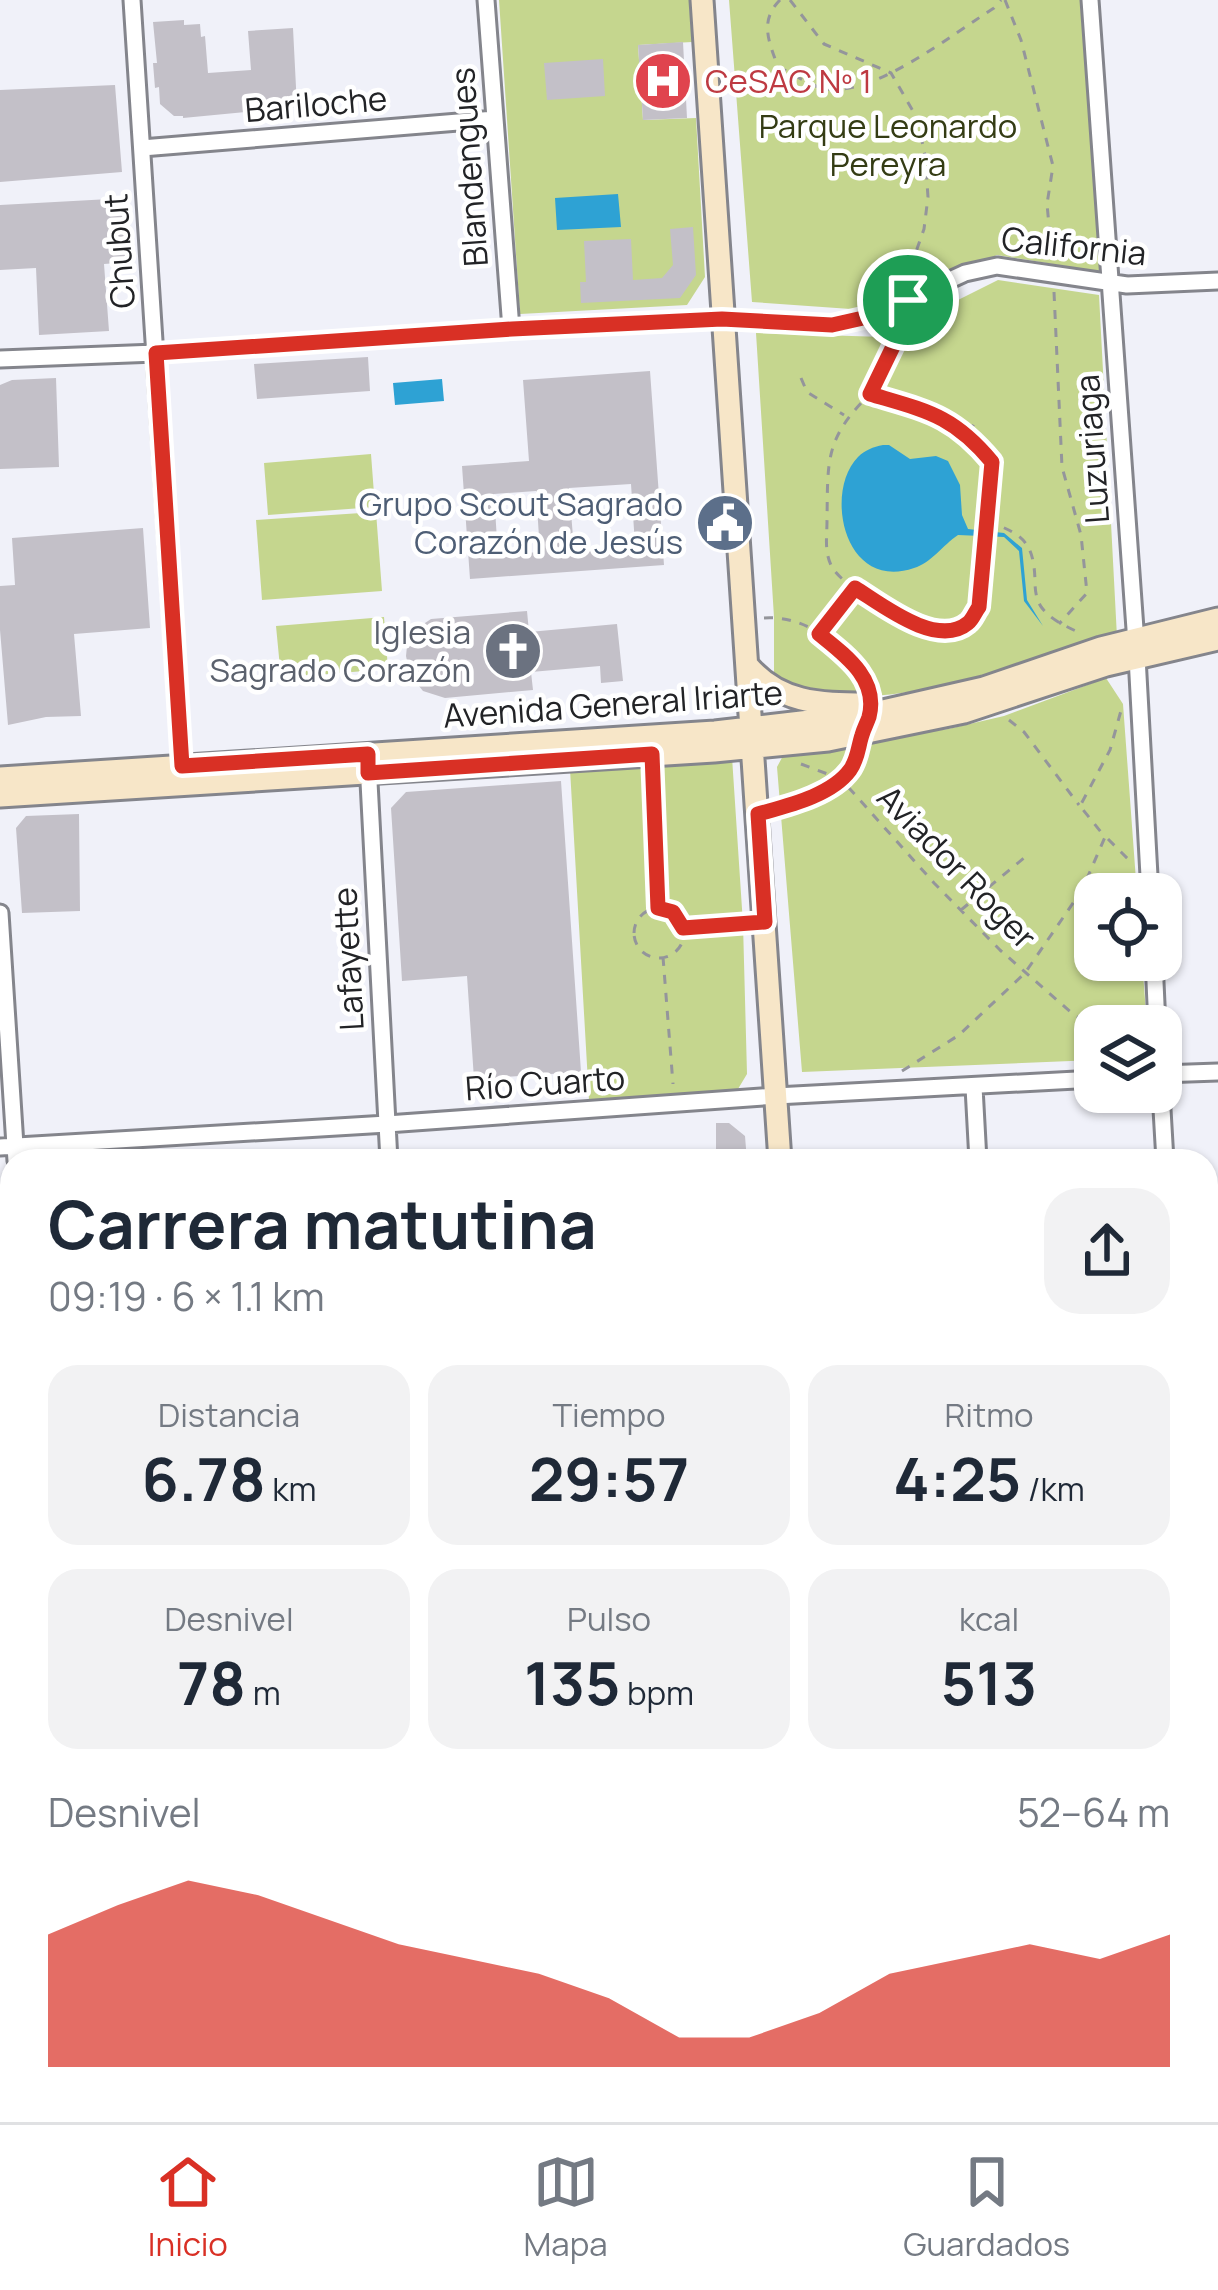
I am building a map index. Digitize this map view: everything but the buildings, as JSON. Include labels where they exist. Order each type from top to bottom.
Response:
[{"type":"main road","points":[[702,0],[779,1149]]},
{"type":"main road","name":"Avenida General Iriarte","points":[[368,764],[652,754],[752,738],[984,688],[1101,648],[1137,658],[1218,619]]},
{"type":"main road","name":"Avenida General Iriarte","points":[[0,796],[182,776],[752,738],[786,744],[828,740],[991,705],[1106,665],[1218,639]]},
{"type":"main road","points":[[747,665],[784,694],[817,701],[932,701]]},
{"type":"main road","name":"Avenida General Iriarte","points":[[0,778],[182,776]]},
{"type":"street","name":"Chubut","points":[[132,0],[182,776]]},
{"type":"street","name":"Blandengues","points":[[486,0],[512,329]]},
{"type":"street","name":"Luzuriaga","points":[[1090,0],[1149,873]]},
{"type":"street","name":"Bariloche","points":[[142,148],[495,119]]},
{"type":"street","name":"California","points":[[0,359],[722,319],[832,325],[872,316],[982,267],[1010,266],[1110,283],[1218,281]]},
{"type":"street","name":"Lafayette","points":[[368,764],[388,1149]]},
{"type":"street","points":[[0,914],[10,1149]]},
{"type":"street","points":[[1182,1074],[1218,1072]]},
{"type":"street","name":"Río Cuarto","points":[[38,1149],[776,1096],[1074,1080]]},
{"type":"street","points":[[974,1087],[977,1149]]},
{"type":"street","points":[[1163,1113],[1165,1149]]},
{"type":"path","points":[[780,0],[765,32],[778,67],[825,89],[868,85],[891,74],[1003,0],[1022,40],[1053,166],[1048,204],[1062,467],[1082,535],[1087,593],[1059,624]]},
{"type":"path","points":[[790,0],[824,44],[891,74],[917,118],[926,154],[928,196],[902,328],[870,394],[847,417],[827,458],[826,554],[835,573],[911,623],[946,632],[968,624],[979,607],[992,462],[969,435],[935,413],[870,394]]},
{"type":"path","points":[[801,378],[807,392],[847,417]]},
{"type":"path","points":[[969,435],[976,418]]},
{"type":"path","points":[[985,522],[1018,532],[1035,555],[1035,593],[1041,607],[1059,624],[1100,642],[1101,648]]},
{"type":"path","points":[[819,634],[855,588]]},
{"type":"path","points":[[745,620],[774,617],[804,622],[851,659],[869,686],[870,704]]},
{"type":"path","points":[[1080,806],[1110,750],[1137,658]]},
{"type":"path","points":[[991,705],[1024,732],[1105,837],[1135,866],[1149,867]]},
{"type":"path","points":[[758,814],[807,800],[842,779],[858,754],[862,732]]},
{"type":"path","name":"Aviador Roger","points":[[786,744],[787,759],[842,779],[961,910],[1074,1015]]},
{"type":"path","points":[[652,754],[658,908]]},
{"type":"path","points":[[893,1076],[958,1035],[1025,973],[1082,890],[1105,837]]},
{"type":"path","points":[[961,910],[1024,858]]},
{"type":"path","points":[[658,908],[673,912],[683,928],[679,947],[663,957],[639,948],[634,931],[644,913],[658,908]]},
{"type":"path","points":[[683,928],[765,922]]},
{"type":"path","points":[[663,957],[674,1104]]},
{"type":"green space","points":[[499,0],[689,0],[692,42],[638,45],[643,120],[696,118],[705,277],[687,305],[520,314]]},
{"type":"green space","name":"Parque Leonardo Pereyra","points":[[729,0],[1080,0],[1101,272],[997,255],[879,311],[752,302]]},
{"type":"green space","name":"Parque Leonardo Pereyra","points":[[998,280],[1099,295],[1117,637],[996,673],[903,693],[849,696],[780,683],[774,673],[756,333],[884,337]]},
{"type":"green space","points":[[371,454],[375,507],[268,515],[264,463]]},
{"type":"green space","points":[[376,512],[382,591],[262,600],[256,520]]},
{"type":"green space","points":[[384,617],[388,669],[281,678],[276,626]]},
{"type":"green space","points":[[1106,678],[1123,704],[1135,873],[1074,873],[1074,981],[1144,981],[1145,1005],[1074,1005],[1074,1061],[802,1072],[777,767],[785,752],[948,729],[1004,716]]},
{"type":"green space","points":[[732,757],[747,1074],[738,1089],[589,1100],[570,769]]},
{"type":"water","points":[[618,194],[621,227],[557,230],[555,198]]},
{"type":"water","points":[[442,379],[444,401],[395,405],[393,383]]},
{"type":"water","points":[[883,445],[910,459],[936,456],[948,461],[960,485],[968,529],[1004,533],[1022,548],[1027,600],[1043,626],[1024,601],[1019,551],[1004,537],[958,535],[920,566],[890,572],[871,566],[856,552],[842,513],[842,492],[858,457]]},
{"type":"place","name":"CeSAC Nº 1","points":[[663,81]]},
{"type":"place","name":"Grupo Scout Sagrado Corazón de Jesús","points":[[725,523]]},
{"type":"place","name":"Iglesia Sagrado Corazón","points":[[513,651]]},
{"type":"route","points":[[908,300],[902,328],[870,394],[935,413],[969,435],[992,462],[979,607],[968,624],[946,632],[911,623],[855,588],[819,634],[851,659],[869,686],[870,714],[858,754],[842,779],[807,800],[758,814],[765,922],[683,928],[673,912],[658,908],[652,754],[368,773],[368,754],[182,766],[156,353],[722,319],[832,325],[872,316],[908,300]]}]
